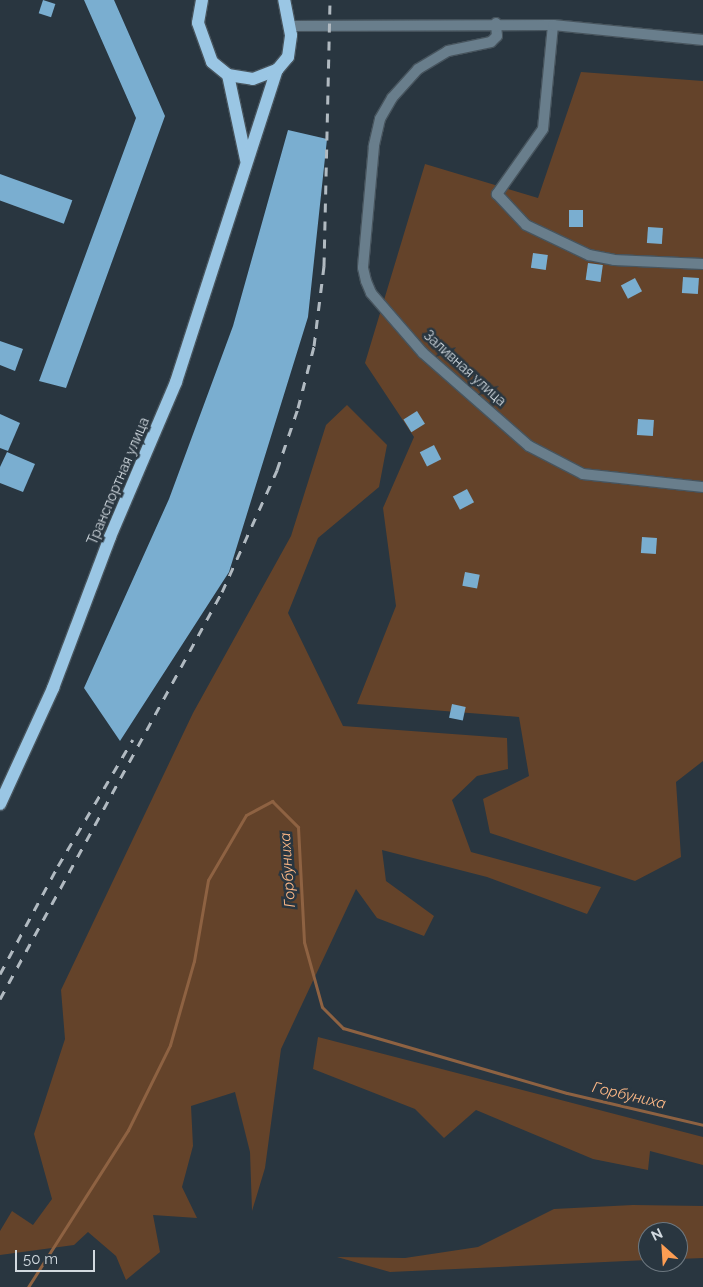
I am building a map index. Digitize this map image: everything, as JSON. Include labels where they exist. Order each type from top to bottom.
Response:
[{"type":"main road","points":[[202,0],[198,23],[203,44],[212,62],[228,74],[253,79],[277,70]]},
{"type":"main road","name":"Транспортная улица","points":[[0,804],[53,688],[110,537],[176,382],[277,70],[288,57],[290,26],[284,0]]},
{"type":"main road","points":[[228,74],[247,163]]},
{"type":"street","points":[[290,26],[496,23],[553,25],[703,40]]},
{"type":"street","name":"Заливная улица","points":[[496,23],[497,36],[491,42],[448,50],[418,69],[392,98],[380,119],[374,146],[363,268],[371,293],[423,354],[529,446],[583,474],[703,487]]},
{"type":"street","points":[[553,25],[543,129],[497,194],[526,225],[588,255],[614,260],[703,264]]},
{"type":"shaded area","points":[[581,72],[703,81],[703,761],[676,782],[681,857],[635,881],[490,833],[483,799],[529,776],[519,717],[357,704],[396,606],[383,508],[414,437],[365,363],[425,164],[538,198]]},
{"type":"shaded area","points":[[347,405],[387,445],[379,487],[318,538],[288,613],[343,726],[507,738],[508,769],[477,776],[452,800],[471,852],[601,887],[587,914],[487,877],[382,850],[386,881],[434,916],[424,936],[377,918],[356,889],[281,1049],[265,1168],[252,1211],[250,1152],[235,1092],[191,1106],[193,1146],[182,1187],[197,1218],[153,1215],[160,1252],[126,1280],[116,1256],[88,1232],[74,1245],[0,1255],[0,1231],[12,1211],[33,1225],[52,1199],[34,1134],[65,1039],[61,990],[193,713],[291,536],[326,425]]},
{"type":"shaded area","points":[[318,1037],[703,1137],[703,1165],[650,1151],[648,1170],[593,1159],[476,1110],[444,1138],[415,1109],[313,1069]]},
{"type":"shaded area","points":[[633,1205],[703,1206],[703,1258],[688,1259],[688,1222],[638,1222],[638,1260],[390,1272],[337,1257],[405,1258],[478,1247],[554,1209]]},
{"type":"building","points":[[43,0],[55,4],[51,17],[39,13]]},
{"type":"building","points":[[84,0],[114,0],[165,116],[66,388],[39,381],[136,118]]},
{"type":"building","points":[[288,130],[327,139],[308,317],[229,572],[120,741],[84,688],[169,499],[233,326]]},
{"type":"building","points":[[0,174],[72,200],[64,224],[0,201]]},
{"type":"building","points":[[569,210],[583,210],[583,227],[569,227]]},
{"type":"building","points":[[648,227],[663,228],[662,244],[647,243]]},
{"type":"building","points":[[533,253],[548,255],[546,270],[531,268]]},
{"type":"building","points":[[588,263],[603,265],[600,282],[586,280]]},
{"type":"building","points":[[683,277],[699,278],[698,294],[682,293]]},
{"type":"building","points":[[635,278],[642,291],[628,299],[621,286]]},
{"type":"building","points":[[0,341],[23,349],[15,371],[0,365]]},
{"type":"building","points":[[417,411],[425,424],[411,432],[403,419]]},
{"type":"building","points":[[0,414],[20,423],[8,451],[0,448]]},
{"type":"building","points":[[638,419],[654,420],[653,436],[637,435]]},
{"type":"building","points":[[434,445],[441,459],[427,467],[420,452]]},
{"type":"building","points":[[7,452],[35,464],[23,492],[0,483],[0,467]]},
{"type":"building","points":[[467,489],[474,502],[460,510],[453,497]]},
{"type":"building","points":[[642,537],[657,538],[656,554],[641,553]]},
{"type":"building","points":[[465,572],[480,575],[477,589],[462,586]]},
{"type":"building","points":[[452,704],[466,707],[463,721],[449,718]]},
{"type":"waterway","name":"Горбуниха","points":[[28,1287],[128,1130],[170,1045],[194,961],[208,880],[246,815],[272,801],[298,827],[304,942],[322,1007],[343,1028],[567,1093],[703,1125]]},
{"type":"railway","points":[[0,999],[222,592],[277,470],[298,408],[314,346],[324,266],[330,0]]},
{"type":"railway","points":[[0,974],[58,866],[133,739]]}]
